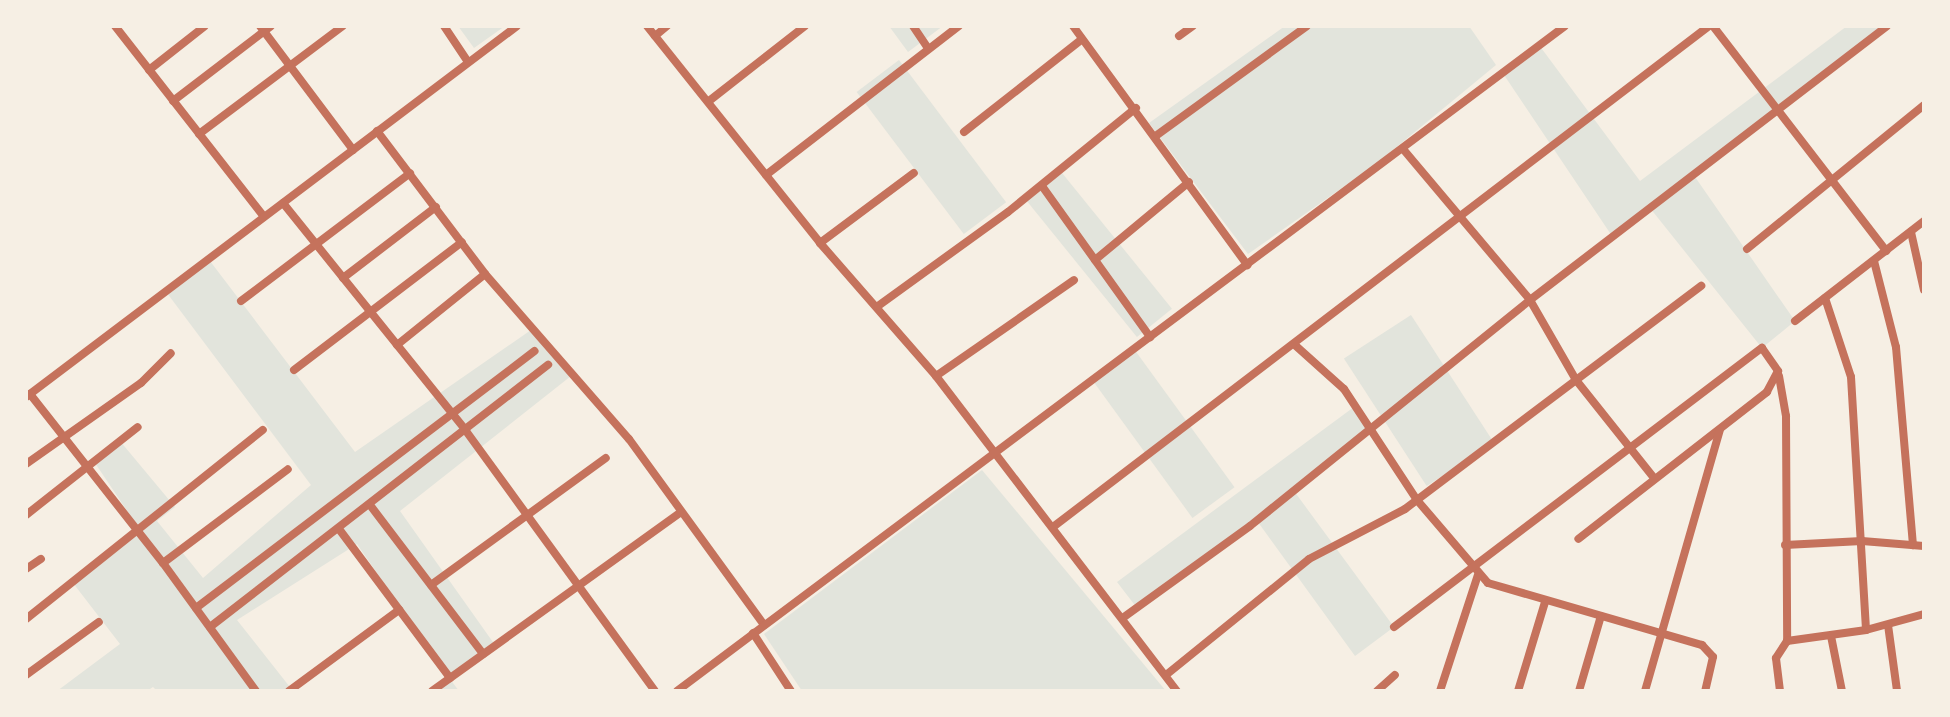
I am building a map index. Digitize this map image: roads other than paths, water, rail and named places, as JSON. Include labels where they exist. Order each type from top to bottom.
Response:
[{"type":"street","points":[[115,26],[264,217]]},
{"type":"street","points":[[149,70],[205,26]]},
{"type":"street","points":[[199,134],[343,26]]},
{"type":"street","points":[[444,26],[468,62]]},
{"type":"street","points":[[256,691],[88,464],[28,395],[517,26]]},
{"type":"street","points":[[647,26],[820,243],[936,376],[992,454],[1124,617],[1177,691]]},
{"type":"street","points":[[655,36],[667,26]]},
{"type":"street","points":[[709,101],[805,26]]},
{"type":"street","points":[[913,26],[927,47]]},
{"type":"street","points":[[766,175],[927,47],[959,26]]},
{"type":"street","points":[[1073,26],[1157,135],[1247,265]]},
{"type":"street","points":[[1179,36],[1193,26]]},
{"type":"street","points":[[1157,135],[1307,26]]},
{"type":"street","points":[[677,691],[1565,26]]},
{"type":"street","points":[[1053,527],[1296,346],[1458,214],[1711,26],[1886,251]]},
{"type":"street","points":[[1124,617],[1250,526],[1530,300],[1887,26]]},
{"type":"street","points":[[173,101],[265,28],[353,150]]},
{"type":"street","points":[[964,132],[1082,39]]},
{"type":"street","points":[[1747,249],[1924,105]]},
{"type":"street","points":[[878,306],[1042,186],[1136,108]]},
{"type":"street","points":[[377,131],[485,274],[629,439],[764,625]]},
{"type":"street","points":[[1403,149],[1530,300],[1576,380],[1654,478]]},
{"type":"street","points":[[241,301],[410,173]]},
{"type":"street","points":[[820,243],[914,173]]},
{"type":"street","points":[[1095,260],[1189,182]]},
{"type":"street","points":[[1042,186],[1150,337]]},
{"type":"street","points":[[283,203],[466,431],[655,691]]},
{"type":"street","points":[[343,278],[436,207]]},
{"type":"street","points":[[1795,321],[1924,221]]},
{"type":"street","points":[[1911,232],[1924,290]]},
{"type":"street","points":[[294,370],[462,242]]},
{"type":"street","points":[[1874,261],[1896,347],[1913,545]]},
{"type":"street","points":[[397,345],[485,274]]},
{"type":"street","points":[[936,376],[1074,280]]},
{"type":"street","points":[[1166,675],[1309,559],[1417,500],[1701,286]]},
{"type":"street","points":[[1825,298],[1851,377],[1866,630]]},
{"type":"street","points":[[1296,346],[1344,389],[1373,427],[1417,500],[1474,571],[1497,588],[1710,650],[1705,691]]},
{"type":"street","points":[[1394,627],[1474,571],[1630,447],[1762,348],[1778,371],[1786,416],[1787,641],[1776,658],[1780,691]]},
{"type":"street","points":[[196,608],[535,351]]},
{"type":"street","points":[[26,464],[141,383],[171,353]]},
{"type":"street","points":[[210,627],[548,365]]},
{"type":"street","points":[[1578,539],[1767,392],[1778,371]]},
{"type":"street","points":[[26,515],[138,427]]},
{"type":"street","points":[[1645,691],[1721,429]]},
{"type":"street","points":[[26,619],[263,430]]},
{"type":"street","points":[[431,585],[606,458]]},
{"type":"street","points":[[163,563],[288,469]]},
{"type":"street","points":[[370,505],[483,654]]},
{"type":"street","points":[[432,691],[680,513]]},
{"type":"street","points":[[339,529],[450,678]]},
{"type":"street","points":[[1785,545],[1862,541],[1924,546]]},
{"type":"street","points":[[26,569],[41,559]]},
{"type":"street","points":[[1440,691],[1474,571]]},
{"type":"street","points":[[1518,691],[1545,602]]},
{"type":"street","points":[[289,691],[399,610]]},
{"type":"street","points":[[1787,641],[1866,630],[1924,614]]},
{"type":"street","points":[[1579,691],[1601,616]]},
{"type":"street","points":[[26,675],[99,622]]},
{"type":"street","points":[[1888,625],[1897,691]]},
{"type":"street","points":[[753,633],[791,691]]},
{"type":"street","points":[[1831,636],[1842,691]]},
{"type":"street","points":[[1377,691],[1395,675]]}]
